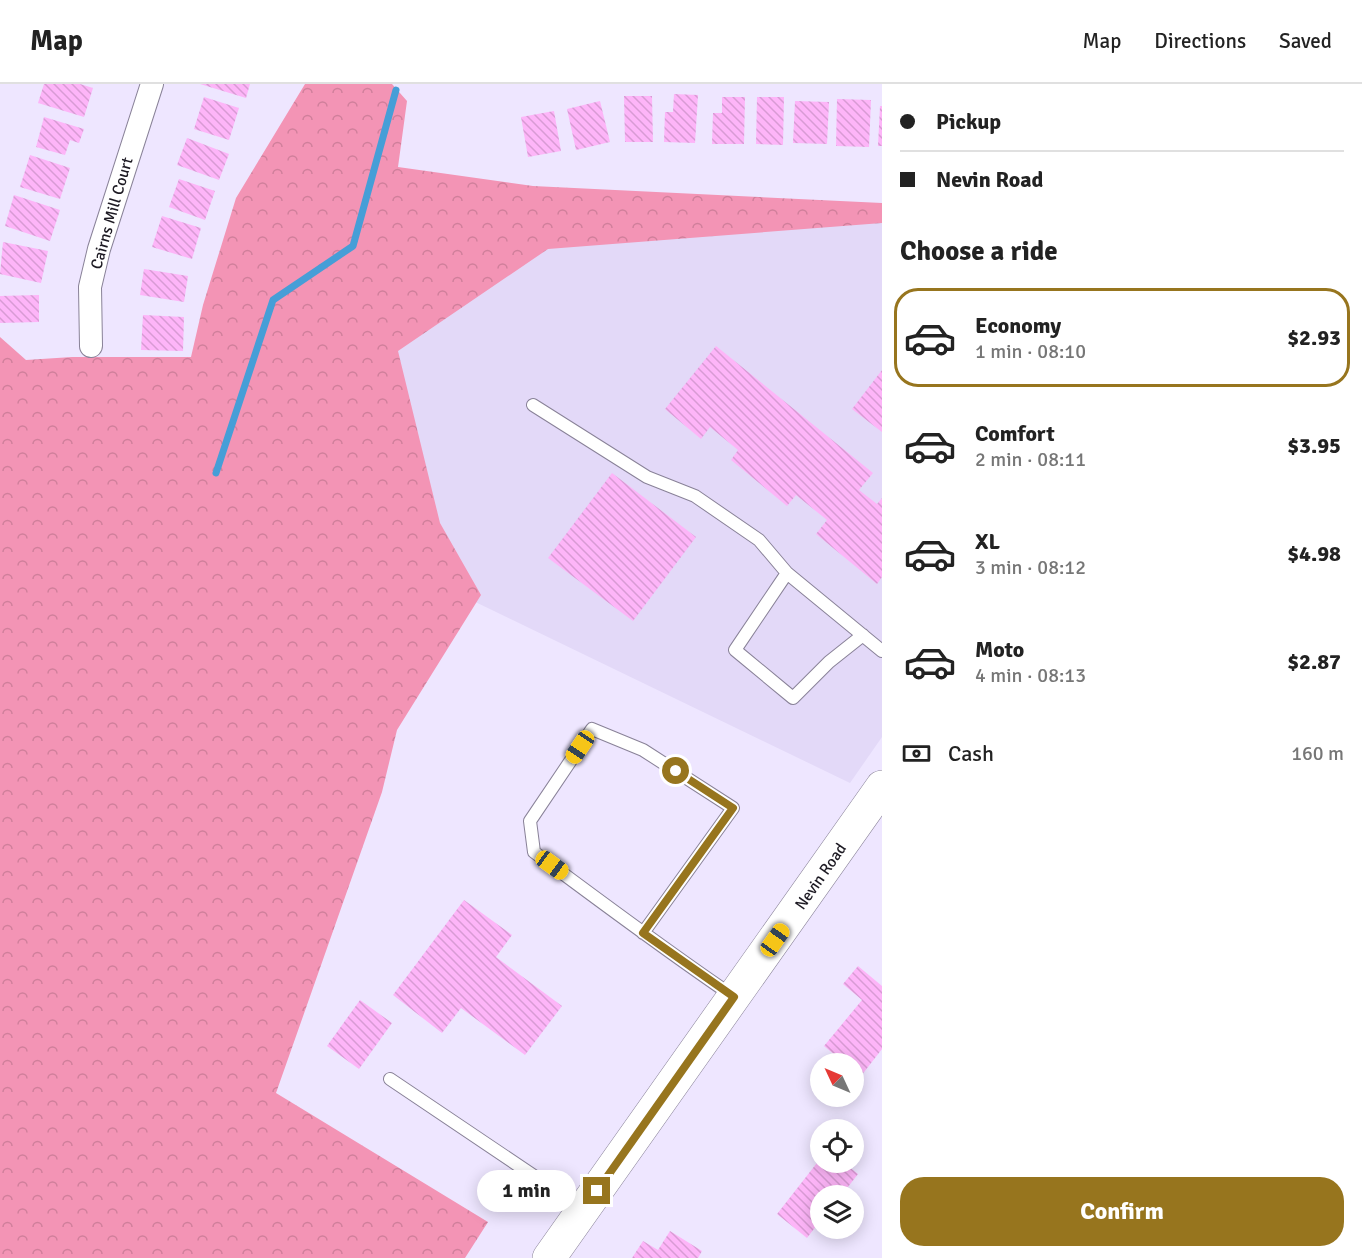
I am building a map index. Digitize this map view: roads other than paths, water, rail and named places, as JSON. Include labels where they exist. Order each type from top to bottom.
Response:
[{"type":"street","name":"Cairns Mill Court","points":[[91,345],[90,287],[99,249],[152,84]]},
{"type":"street","name":"Nevin Road","points":[[549,1258],[882,787]]},
{"type":"lane","points":[[532,405],[647,477],[695,496],[759,540],[786,573],[882,651]]},
{"type":"lane","points":[[786,573],[735,650],[793,698],[829,662],[863,635]]},
{"type":"lane","points":[[643,933],[733,808],[643,750],[592,729],[530,821],[534,852],[643,933],[734,997]]},
{"type":"lane","points":[[390,1079],[584,1209]]},
{"type":"waterway","points":[[216,473],[273,300],[353,246],[396,90]]}]
